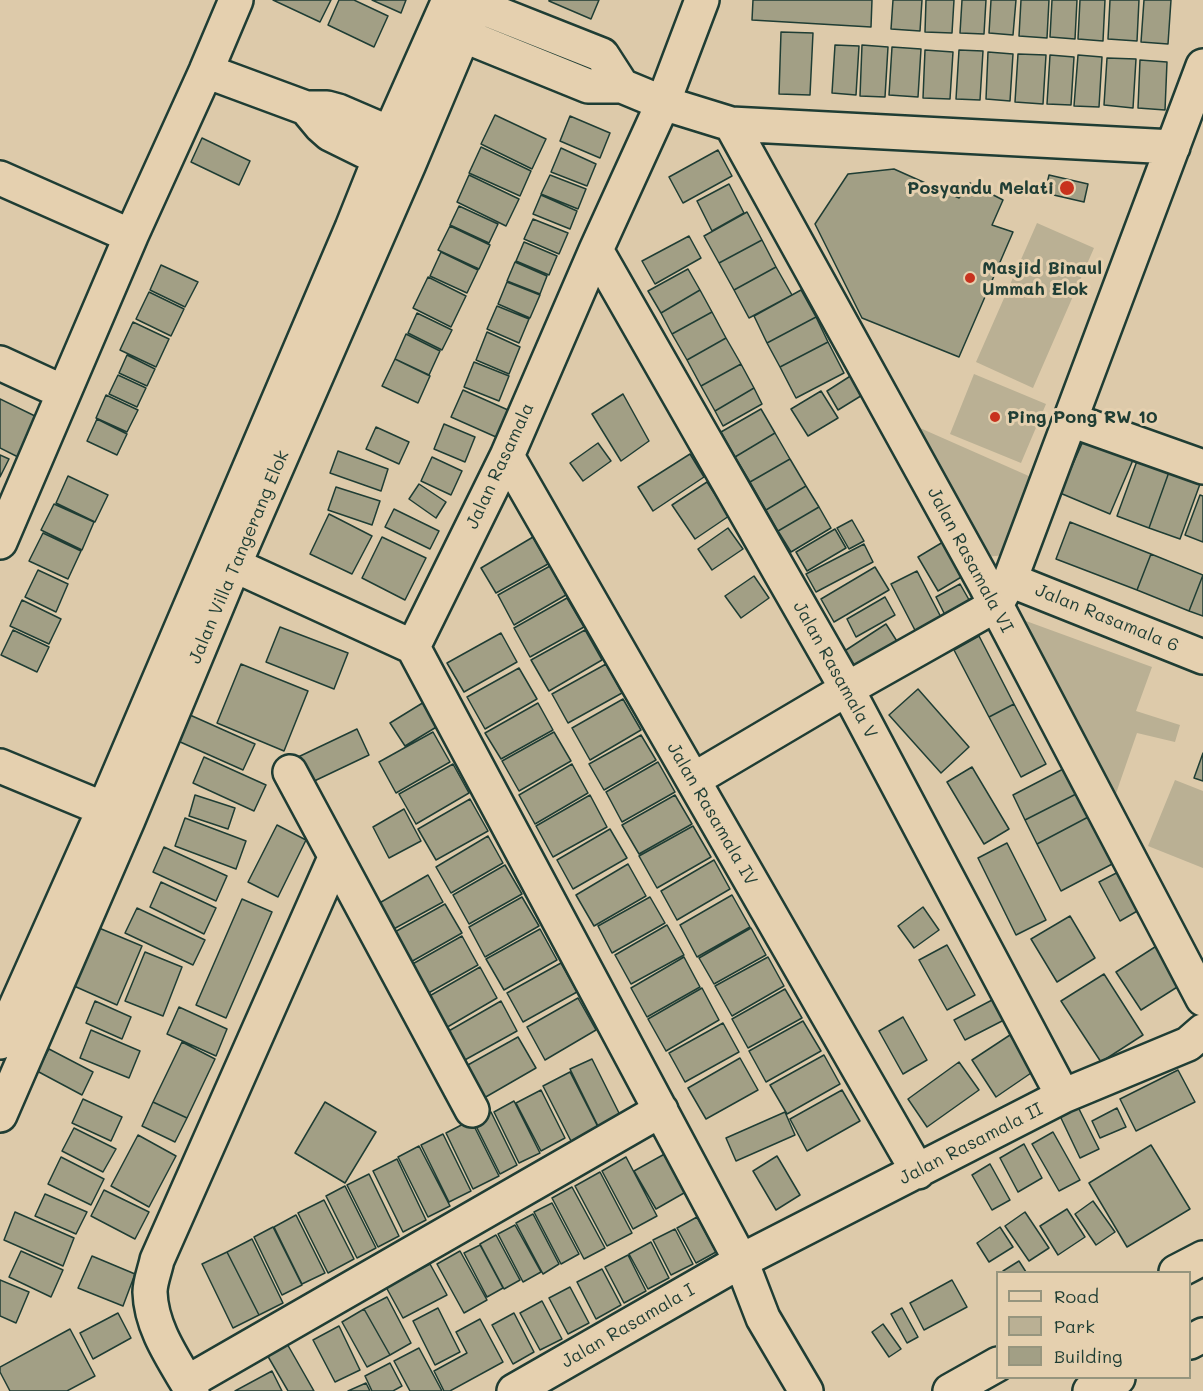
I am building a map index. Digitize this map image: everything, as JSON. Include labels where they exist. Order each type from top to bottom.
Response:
[{"type":"street","points":[[0,542],[63,392],[236,0]]},
{"type":"street","name":"Jalan Rasamala","points":[[413,647],[507,456],[596,250],[663,103],[702,0]]},
{"type":"street","points":[[461,11],[602,55],[622,86],[663,103],[731,124],[1173,147]]},
{"type":"street","name":"Jalan Villa Tangerang Elok","points":[[0,1115],[116,815],[223,559],[461,11]]},
{"type":"street","points":[[693,780],[848,689],[1003,593],[1071,420],[1203,66]]},
{"type":"street","points":[[206,70],[306,108],[327,108],[338,111],[398,152]]},
{"type":"street","name":"Jalan Rasamala VI","points":[[731,124],[1003,593],[1203,999]]},
{"type":"street","points":[[0,178],[131,236]]},
{"type":"street","name":"Jalan Rasamala V","points":[[596,250],[848,689],[1063,1096]]},
{"type":"street","points":[[0,363],[63,392]]},
{"type":"street","points":[[1071,420],[1203,467]]},
{"type":"street","name":"Jalan Rasamala IV","points":[[507,456],[918,1172]]},
{"type":"street","points":[[223,559],[413,647],[741,1261],[763,1318],[806,1391]]},
{"type":"street","name":"Jalan Rasamala 6","points":[[1003,593],[1203,657]]},
{"type":"street","points":[[0,766],[116,815]]},
{"type":"street","points":[[290,772],[472,1110]]},
{"type":"street","name":"Jalan Villa Tangerang Elok","points":[[0,1042],[116,815]]},
{"type":"street","points":[[335,858],[157,1260],[150,1291],[154,1315],[160,1333],[190,1387],[661,1110]]},
{"type":"street","name":"Jalan Rasamala II","points":[[741,1261],[1063,1096],[1198,1041]]},
{"type":"street","points":[[1178,1271],[1203,1258]]},
{"type":"street","name":"Jalan Rasamala I","points":[[514,1391],[741,1261]]},
{"type":"street","points":[[950,1391],[996,1365]]},
{"type":"street","points":[[1090,1391],[1114,1379]]},
{"type":"green space","points":[[1037,223],[1094,248],[1033,388],[976,362]]},
{"type":"green space","points":[[974,374],[1046,404],[1021,463],[950,434]]},
{"type":"green space","points":[[920,428],[1031,477],[1007,555],[984,557]]},
{"type":"green space","points":[[1015,617],[1152,667],[1136,711],[1180,725],[1175,742],[1137,733],[1113,802]]},
{"type":"green space","points":[[1175,780],[1203,791],[1203,868],[1148,846]]},
{"type":"building","points":[[273,0],[331,0],[320,22]]},
{"type":"building","points":[[339,0],[354,0],[388,16],[374,47],[328,25]]},
{"type":"building","points":[[372,0],[406,0],[401,13]]},
{"type":"building","points":[[549,0],[599,0],[591,19]]},
{"type":"building","points":[[753,0],[872,0],[871,27],[752,20]]},
{"type":"building","points":[[893,0],[922,0],[920,31],[891,29]]},
{"type":"building","points":[[926,0],[954,0],[952,33],[925,32]]},
{"type":"building","points":[[962,0],[986,0],[984,34],[960,33]]},
{"type":"building","points":[[991,0],[1016,0],[1013,35],[989,33]]},
{"type":"building","points":[[1021,0],[1049,0],[1047,38],[1019,36]]},
{"type":"building","points":[[1052,0],[1077,0],[1075,39],[1050,37]]},
{"type":"building","points":[[1080,0],[1105,0],[1103,41],[1078,39]]},
{"type":"building","points":[[1110,0],[1139,0],[1137,41],[1108,39]]},
{"type":"building","points":[[1144,0],[1171,0],[1168,44],[1141,42]]},
{"type":"building","points":[[781,32],[813,33],[810,95],[779,94]]},
{"type":"building","points":[[835,45],[859,46],[856,95],[832,93]]},
{"type":"building","points":[[862,45],[888,47],[885,97],[860,96]]},
{"type":"building","points":[[892,47],[921,49],[918,97],[889,95]]},
{"type":"building","points":[[925,50],[953,52],[950,99],[923,98]]},
{"type":"building","points":[[959,50],[983,51],[980,100],[956,99]]},
{"type":"building","points":[[988,52],[1013,54],[1010,101],[986,99]]},
{"type":"building","points":[[1018,54],[1046,55],[1043,104],[1015,102]]},
{"type":"building","points":[[1050,55],[1074,57],[1071,105],[1047,104]]},
{"type":"building","points":[[1078,55],[1102,57],[1099,107],[1074,106]]},
{"type":"building","points":[[1107,58],[1136,59],[1133,108],[1104,105]]},
{"type":"building","points":[[1140,60],[1167,62],[1165,110],[1138,108]]},
{"type":"building","points":[[495,115],[546,139],[532,169],[481,144]]},
{"type":"building","points":[[570,116],[610,133],[600,158],[560,141]]},
{"type":"building","points":[[202,138],[250,161],[239,185],[191,162]]},
{"type":"building","points":[[481,147],[531,171],[520,196],[469,173]]},
{"type":"building","points":[[561,148],[596,164],[587,186],[551,172]]},
{"type":"building","points":[[718,150],[732,176],[683,203],[669,177]]},
{"type":"building","points":[[894,169],[959,198],[970,183],[1003,200],[992,225],[1013,232],[959,357],[862,318],[815,224],[848,174]]},
{"type":"building","points":[[469,175],[519,199],[506,226],[457,202]]},
{"type":"building","points":[[550,175],[586,189],[578,209],[541,194]]},
{"type":"building","name":"Posyandu Melati","points":[[1049,175],[1088,184],[1084,202],[1045,193]]},
{"type":"building","points":[[729,184],[744,213],[712,231],[697,201]]},
{"type":"building","points":[[541,195],[577,211],[570,229],[533,214]]},
{"type":"building","points":[[459,206],[498,224],[489,243],[450,225]]},
{"type":"building","points":[[747,212],[762,240],[719,263],[704,236]]},
{"type":"building","points":[[533,219],[568,233],[559,254],[524,239]]},
{"type":"building","points":[[450,226],[490,245],[479,269],[438,250]]},
{"type":"building","points":[[689,236],[701,258],[655,284],[642,261]]},
{"type":"building","points":[[762,240],[776,267],[734,290],[719,263]]},
{"type":"building","points":[[524,242],[557,256],[549,275],[516,261]]},
{"type":"building","points":[[441,252],[478,270],[467,293],[430,276]]},
{"type":"building","points":[[515,262],[547,276],[540,294],[507,281]]},
{"type":"building","points":[[161,265],[198,282],[185,307],[150,290]]},
{"type":"building","points":[[776,267],[792,295],[749,318],[734,290]]},
{"type":"building","points":[[688,269],[700,290],[661,313],[648,291]]},
{"type":"building","points":[[428,277],[466,296],[451,327],[413,308]]},
{"type":"building","points":[[507,282],[540,295],[530,318],[498,304]]},
{"type":"building","points":[[700,290],[712,312],[672,334],[661,313]]},
{"type":"building","points":[[801,290],[816,317],[767,343],[754,316]]},
{"type":"building","points":[[149,292],[184,309],[171,336],[136,319]]},
{"type":"building","points":[[497,306],[529,319],[519,343],[487,329]]},
{"type":"building","points":[[712,312],[726,338],[687,360],[672,334]]},
{"type":"building","points":[[417,313],[452,330],[442,350],[408,333]]},
{"type":"building","points":[[816,317],[828,342],[780,367],[767,343]]},
{"type":"building","points":[[133,322],[169,339],[156,367],[120,350]]},
{"type":"building","points":[[487,332],[520,347],[509,374],[476,360]]},
{"type":"building","points":[[406,334],[440,351],[429,375],[395,359]]},
{"type":"building","points":[[726,338],[741,364],[701,386],[687,360]]},
{"type":"building","points":[[828,342],[844,373],[796,398],[780,367]]},
{"type":"building","points":[[127,355],[155,369],[147,386],[119,373]]},
{"type":"building","points":[[395,359],[430,376],[418,403],[382,386]]},
{"type":"building","points":[[474,362],[509,376],[499,401],[464,387]]},
{"type":"building","points":[[741,364],[754,388],[715,411],[701,386]]},
{"type":"building","points":[[118,375],[146,388],[137,407],[109,394]]},
{"type":"building","points":[[852,375],[864,394],[838,410],[827,391]]},
{"type":"building","points":[[754,388],[762,404],[723,426],[715,411]]},
{"type":"building","points":[[463,390],[508,410],[496,437],[451,417]]},
{"type":"building","points":[[821,391],[838,418],[808,436],[791,409]]},
{"type":"building","points":[[623,394],[649,441],[621,461],[592,414]]},
{"type":"building","points":[[106,395],[138,410],[127,432],[96,418]]},
{"type":"building","points":[[0,399],[39,418],[20,458],[0,448]]},
{"type":"building","points":[[761,409],[775,433],[735,457],[721,432]]},
{"type":"building","points":[[97,419],[127,434],[117,455],[87,441]]},
{"type":"building","points":[[444,424],[475,437],[465,462],[434,449]]},
{"type":"building","points":[[376,427],[409,442],[399,464],[366,449]]},
{"type":"building","points":[[775,433],[790,459],[750,482],[735,457]]},
{"type":"building","points":[[1084,439],[1133,460],[1110,514],[1060,493]]},
{"type":"building","points":[[598,443],[611,461],[583,481],[570,463]]},
{"type":"building","points":[[338,451],[388,469],[381,491],[330,473]]},
{"type":"building","points":[[690,454],[704,477],[653,511],[638,487]]},
{"type":"building","points":[[0,455],[9,459],[0,477]]},
{"type":"building","points":[[432,457],[462,471],[451,495],[421,481]]},
{"type":"building","points":[[790,459],[806,486],[766,510],[750,482]]},
{"type":"building","points":[[1137,461],[1169,472],[1149,528],[1117,516]]},
{"type":"building","points":[[1169,472],[1200,484],[1180,539],[1149,528]]},
{"type":"building","points":[[68,476],[108,495],[95,522],[56,503]]},
{"type":"building","points":[[707,482],[729,516],[695,539],[672,505]]},
{"type":"building","points":[[419,484],[446,502],[436,518],[409,499]]},
{"type":"building","points":[[806,486],[819,507],[778,531],[766,510]]},
{"type":"building","points":[[336,487],[380,501],[372,525],[328,510]]},
{"type":"building","points":[[1200,495],[1203,496],[1203,542],[1185,535]]},
{"type":"building","points":[[54,504],[94,522],[82,550],[41,530]]},
{"type":"building","points":[[819,507],[831,528],[791,552],[778,531]]},
{"type":"building","points":[[394,509],[439,531],[430,549],[385,527]]},
{"type":"building","points":[[329,514],[372,536],[352,574],[310,554]]},
{"type":"building","points":[[852,520],[864,541],[849,549],[837,528]]},
{"type":"building","points":[[1070,522],[1151,554],[1137,590],[1056,559]]},
{"type":"building","points":[[728,528],[743,549],[712,570],[698,549]]},
{"type":"building","points":[[835,529],[846,548],[807,571],[796,552]]},
{"type":"building","points":[[43,533],[81,551],[68,579],[29,561]]},
{"type":"building","points":[[382,537],[426,558],[405,600],[362,578]]},
{"type":"building","points":[[533,537],[548,564],[496,593],[481,568]]},
{"type":"building","points":[[943,542],[963,576],[938,591],[918,557]]},
{"type":"building","points":[[864,544],[873,562],[816,592],[806,574]]},
{"type":"building","points":[[1151,554],[1203,575],[1189,611],[1137,590]]},
{"type":"building","points":[[550,566],[566,595],[514,625],[498,595]]},
{"type":"building","points":[[875,567],[889,590],[834,622],[821,599]]},
{"type":"building","points":[[38,570],[68,584],[56,612],[25,597]]},
{"type":"building","points":[[917,571],[944,623],[918,636],[891,584]]},
{"type":"building","points":[[1203,575],[1203,616],[1189,611]]},
{"type":"building","points":[[754,576],[769,598],[741,618],[725,596]]},
{"type":"building","points":[[960,584],[972,605],[947,619],[936,597]]},
{"type":"building","points":[[885,597],[895,615],[856,637],[847,619]]},
{"type":"building","points":[[567,598],[584,627],[530,657],[514,628]]},
{"type":"building","points":[[22,600],[61,619],[49,644],[10,626]]},
{"type":"building","points":[[886,624],[900,646],[857,673],[843,652]]},
{"type":"building","points":[[280,627],[348,653],[334,689],[266,662]]},
{"type":"building","points":[[13,630],[49,647],[37,672],[1,655]]},
{"type":"building","points":[[585,630],[602,660],[549,691],[531,660]]},
{"type":"building","points":[[501,633],[517,662],[464,692],[447,663]]},
{"type":"building","points":[[979,636],[1014,704],[989,717],[954,650]]},
{"type":"building","points":[[241,664],[308,691],[284,751],[217,723]]},
{"type":"building","points":[[606,664],[622,693],[568,723],[552,694]]},
{"type":"building","points":[[519,668],[537,699],[485,729],[467,697]]},
{"type":"building","points":[[918,689],[969,747],[941,773],[889,715]]},
{"type":"building","points":[[429,699],[443,723],[405,746],[390,723]]},
{"type":"building","points":[[623,699],[641,730],[590,760],[572,728]]},
{"type":"building","points":[[538,703],[553,730],[501,759],[485,733]]},
{"type":"building","points":[[1014,704],[1046,764],[1021,777],[989,717]]},
{"type":"building","points":[[190,715],[255,744],[243,770],[178,741]]},
{"type":"building","points":[[357,729],[369,755],[308,784],[296,758]]},
{"type":"building","points":[[433,732],[450,762],[396,793],[379,762]]},
{"type":"building","points":[[554,732],[571,761],[519,791],[502,761]]},
{"type":"building","points":[[641,735],[656,760],[604,790],[589,764]]},
{"type":"building","points":[[1203,753],[1203,781],[1194,778]]},
{"type":"building","points":[[204,757],[266,785],[254,811],[193,783]]},
{"type":"building","points":[[658,762],[675,792],[622,822],[606,792]]},
{"type":"building","points":[[453,764],[469,793],[416,824],[399,794]]},
{"type":"building","points":[[572,764],[588,793],[535,824],[519,795]]},
{"type":"building","points":[[972,767],[1009,829],[984,844],[947,782]]},
{"type":"building","points":[[1067,767],[1080,792],[1025,820],[1013,795]]},
{"type":"building","points":[[1080,792],[1092,815],[1037,844],[1025,820]]},
{"type":"building","points":[[195,795],[235,808],[228,829],[189,816]]},
{"type":"building","points":[[590,795],[607,827],[553,857],[536,826]]},
{"type":"building","points":[[675,795],[692,824],[639,854],[622,825]]},
{"type":"building","points":[[470,799],[488,831],[436,860],[418,829]]},
{"type":"building","points":[[404,809],[421,841],[389,858],[373,827]]},
{"type":"building","points":[[1092,815],[1116,862],[1061,891],[1037,844]]},
{"type":"building","points":[[185,818],[246,841],[236,869],[175,846]]},
{"type":"building","points":[[277,825],[306,840],[278,897],[248,882]]},
{"type":"building","points":[[693,826],[711,857],[657,888],[639,856]]},
{"type":"building","points":[[610,829],[627,858],[573,889],[557,860]]},
{"type":"building","points":[[488,836],[503,863],[451,893],[436,867]]},
{"type":"building","points":[[1007,843],[1046,920],[1016,935],[978,858]]},
{"type":"building","points":[[164,847],[227,876],[216,901],[153,872]]},
{"type":"building","points":[[714,860],[730,889],[677,920],[661,891]]},
{"type":"building","points":[[628,864],[646,896],[594,926],[576,895]]},
{"type":"building","points":[[505,865],[522,894],[469,924],[453,895]]},
{"type":"building","points":[[1126,868],[1146,906],[1120,921],[1099,882]]},
{"type":"building","points":[[428,875],[443,902],[390,931],[376,905]]},
{"type":"building","points":[[161,882],[216,908],[204,934],[150,907]]},
{"type":"building","points":[[732,895],[750,927],[697,957],[680,925]]},
{"type":"building","points":[[522,897],[539,926],[485,957],[469,927]]},
{"type":"building","points":[[650,897],[665,923],[612,953],[598,926]]},
{"type":"building","points":[[242,899],[272,912],[226,1018],[196,1005]]},
{"type":"building","points":[[445,904],[462,933],[409,963],[393,933]]},
{"type":"building","points":[[923,907],[939,930],[914,948],[898,926]]},
{"type":"building","points":[[137,908],[205,940],[193,965],[125,933]]},
{"type":"building","points":[[1070,916],[1095,958],[1057,982],[1031,939]]},
{"type":"building","points":[[667,925],[684,955],[631,984],[615,955]]},
{"type":"building","points":[[99,928],[142,946],[117,1005],[74,986]]},
{"type":"building","points":[[751,928],[766,955],[714,984],[699,958]]},
{"type":"building","points":[[540,929],[557,960],[504,990],[486,959]]},
{"type":"building","points":[[462,936],[478,965],[425,995],[409,966]]},
{"type":"building","points":[[947,945],[975,995],[947,1010],[919,960]]},
{"type":"building","points":[[1158,945],[1182,984],[1141,1010],[1116,972]]},
{"type":"building","points":[[145,952],[182,967],[163,1016],[125,1001]]},
{"type":"building","points":[[684,957],[700,987],[647,1017],[631,988]]},
{"type":"building","points":[[768,957],[784,986],[732,1016],[715,986]]},
{"type":"building","points":[[561,963],[577,992],[523,1022],[507,993]]},
{"type":"building","points":[[480,967],[497,998],[444,1029],[426,998]]},
{"type":"building","points":[[1104,974],[1143,1035],[1101,1062],[1061,1001]]},
{"type":"building","points":[[702,988],[719,1020],[666,1051],[648,1019]]},
{"type":"building","points":[[785,989],[802,1018],[748,1048],[732,1019]]},
{"type":"building","points":[[578,998],[596,1030],[545,1060],[527,1027]]},
{"type":"building","points":[[994,999],[1004,1020],[965,1040],[954,1020]]},
{"type":"building","points":[[95,1001],[131,1017],[122,1039],[86,1023]]},
{"type":"building","points":[[501,1001],[517,1031],[463,1061],[447,1032]]},
{"type":"building","points":[[179,1007],[227,1029],[216,1056],[167,1034]]},
{"type":"building","points":[[903,1017],[927,1060],[903,1074],[879,1031]]},
{"type":"building","points":[[803,1021],[821,1051],[766,1082],[749,1051]]},
{"type":"building","points":[[723,1023],[739,1052],[685,1082],[669,1053]]},
{"type":"building","points":[[91,1030],[140,1051],[129,1078],[80,1058]]},
{"type":"building","points":[[1010,1035],[1034,1071],[996,1097],[972,1060]]},
{"type":"building","points":[[518,1037],[536,1068],[484,1098],[466,1066]]},
{"type":"building","points":[[182,1042],[215,1059],[187,1118],[153,1102]]},
{"type":"building","points":[[49,1049],[93,1072],[82,1095],[37,1071]]},
{"type":"building","points":[[824,1055],[840,1084],[787,1114],[770,1085]]},
{"type":"building","points":[[740,1058],[758,1090],[706,1119],[688,1088]]},
{"type":"building","points":[[592,1059],[620,1115],[598,1126],[570,1069]]},
{"type":"building","points":[[959,1062],[979,1090],[927,1127],[908,1099]]},
{"type":"building","points":[[1178,1070],[1195,1102],[1136,1131],[1120,1099]]},
{"type":"building","points":[[570,1072],[599,1129],[572,1143],[543,1086]]},
{"type":"building","points":[[541,1090],[565,1138],[541,1151],[516,1103]]},
{"type":"building","points":[[842,1090],[860,1121],[807,1151],[790,1119]]},
{"type":"building","points":[[83,1099],[122,1117],[111,1141],[72,1123]]},
{"type":"building","points":[[514,1101],[540,1153],[519,1163],[494,1112]]},
{"type":"building","points":[[153,1102],[187,1118],[175,1142],[142,1126]]},
{"type":"building","points":[[325,1102],[376,1132],[345,1183],[295,1153]]},
{"type":"building","points":[[1078,1107],[1099,1149],[1080,1158],[1060,1116]]},
{"type":"building","points":[[1117,1108],[1126,1127],[1100,1138],[1092,1121]]},
{"type":"building","points":[[491,1112],[517,1165],[500,1174],[474,1122]]},
{"type":"building","points":[[785,1112],[795,1135],[736,1161],[726,1138]]},
{"type":"building","points":[[471,1120],[499,1176],[473,1189],[446,1133]]},
{"type":"building","points":[[74,1128],[116,1149],[103,1172],[62,1151]]},
{"type":"building","points":[[1053,1132],[1080,1180],[1059,1191],[1032,1144]]},
{"type":"building","points":[[443,1134],[471,1191],[449,1202],[421,1145]]},
{"type":"building","points":[[138,1135],[176,1156],[149,1207],[111,1186]]},
{"type":"building","points":[[1024,1144],[1042,1178],[1018,1192],[1000,1158]]},
{"type":"building","points":[[1151,1145],[1190,1209],[1127,1247],[1089,1183]]},
{"type":"building","points":[[419,1146],[450,1206],[428,1217],[398,1157]]},
{"type":"building","points":[[670,1151],[691,1189],[656,1209],[634,1171]]},
{"type":"building","points":[[777,1156],[800,1195],[776,1210],[753,1171]]},
{"type":"building","points":[[61,1157],[104,1179],[91,1205],[48,1184]]},
{"type":"building","points":[[626,1157],[657,1216],[633,1229],[602,1171]]},
{"type":"building","points":[[397,1159],[426,1220],[403,1232],[373,1171]]},
{"type":"building","points":[[990,1164],[1010,1200],[992,1210],[972,1175]]},
{"type":"building","points":[[600,1172],[632,1233],[607,1246],[575,1186]]},
{"type":"building","points":[[369,1174],[399,1236],[378,1247],[347,1185]]},
{"type":"building","points":[[345,1186],[376,1248],[357,1258],[326,1196]]},
{"type":"building","points":[[572,1187],[605,1248],[584,1259],[552,1198]]},
{"type":"building","points":[[104,1190],[149,1212],[135,1239],[91,1216]]},
{"type":"building","points":[[45,1194],[87,1212],[76,1234],[35,1216]]},
{"type":"building","points":[[324,1200],[354,1259],[328,1273],[298,1213]]},
{"type":"building","points":[[1093,1201],[1115,1232],[1096,1245],[1075,1214]]},
{"type":"building","points":[[552,1203],[579,1254],[561,1264],[534,1212]]},
{"type":"building","points":[[1067,1209],[1085,1237],[1058,1255],[1040,1226]]},
{"type":"building","points":[[15,1212],[74,1238],[63,1266],[4,1240]]},
{"type":"building","points":[[1025,1212],[1049,1248],[1029,1261],[1005,1226]]},
{"type":"building","points":[[533,1214],[559,1264],[543,1274],[516,1223]]},
{"type":"building","points":[[296,1215],[325,1273],[302,1284],[274,1227]]},
{"type":"building","points":[[697,1217],[716,1252],[696,1263],[677,1228]]},
{"type":"building","points":[[515,1225],[541,1272],[523,1282],[498,1234]]},
{"type":"building","points":[[273,1227],[302,1285],[282,1295],[254,1237]]},
{"type":"building","points":[[1000,1227],[1013,1247],[989,1262],[977,1243]]},
{"type":"building","points":[[675,1229],[693,1264],[671,1275],[653,1240]]},
{"type":"building","points":[[496,1235],[520,1280],[504,1289],[480,1244]]},
{"type":"building","points":[[252,1239],[283,1303],[259,1315],[227,1252]]},
{"type":"building","points":[[651,1242],[669,1278],[648,1289],[629,1254]]},
{"type":"building","points":[[480,1245],[503,1288],[487,1297],[464,1253]]},
{"type":"building","points":[[21,1251],[63,1270],[51,1297],[9,1277]]},
{"type":"building","points":[[460,1251],[487,1300],[464,1313],[437,1264]]},
{"type":"building","points":[[227,1252],[259,1315],[233,1328],[202,1264]]},
{"type":"building","points":[[628,1255],[646,1291],[624,1303],[605,1267]]},
{"type":"building","points":[[92,1256],[135,1274],[123,1306],[78,1288]]},
{"type":"building","points":[[1019,1261],[1025,1271],[1003,1271]]},
{"type":"building","points":[[430,1264],[447,1295],[403,1318],[386,1287]]},
{"type":"building","points":[[602,1269],[621,1305],[596,1319],[577,1282]]},
{"type":"building","points":[[0,1280],[29,1292],[16,1323],[0,1316]]},
{"type":"building","points":[[952,1280],[967,1307],[924,1330],[910,1303]]},
{"type":"building","points":[[570,1287],[589,1323],[568,1334],[549,1298]]},
{"type":"building","points":[[387,1297],[411,1343],[390,1355],[364,1309]]},
{"type":"building","points":[[542,1301],[562,1339],[540,1350],[520,1313]]},
{"type":"building","points":[[438,1308],[460,1352],[435,1365],[413,1321]]},
{"type":"building","points":[[902,1308],[918,1337],[907,1343],[891,1314]]},
{"type":"building","points":[[364,1309],[390,1355],[367,1367],[342,1322]]},
{"type":"building","points":[[118,1313],[131,1338],[93,1359],[80,1333]]},
{"type":"building","points":[[514,1313],[534,1352],[513,1364],[492,1325]]},
{"type":"building","points":[[480,1319],[503,1362],[450,1391],[444,1391],[434,1371],[467,1353],[456,1332]]},
{"type":"building","points":[[883,1324],[901,1349],[889,1357],[872,1332]]},
{"type":"building","points":[[339,1326],[360,1370],[335,1382],[313,1340]]},
{"type":"building","points":[[70,1329],[95,1376],[67,1391],[10,1391],[0,1372],[0,1367]]},
{"type":"building","points":[[286,1342],[314,1391],[288,1391],[266,1353]]},
{"type":"building","points":[[419,1348],[442,1391],[410,1391],[394,1361]]},
{"type":"building","points":[[390,1363],[402,1386],[393,1391],[372,1391],[365,1376]]},
{"type":"building","points":[[272,1371],[282,1391],[235,1391]]},
{"type":"building","points":[[366,1383],[370,1391],[348,1391]]},
{"type":"place","name":"Posyandu Melati","points":[[1067,188]]},
{"type":"place","name":"Masjid Binaul Ummah Elok","points":[[970,278]]},
{"type":"place","name":"Ping Pong RW 10","points":[[995,417]]}]
